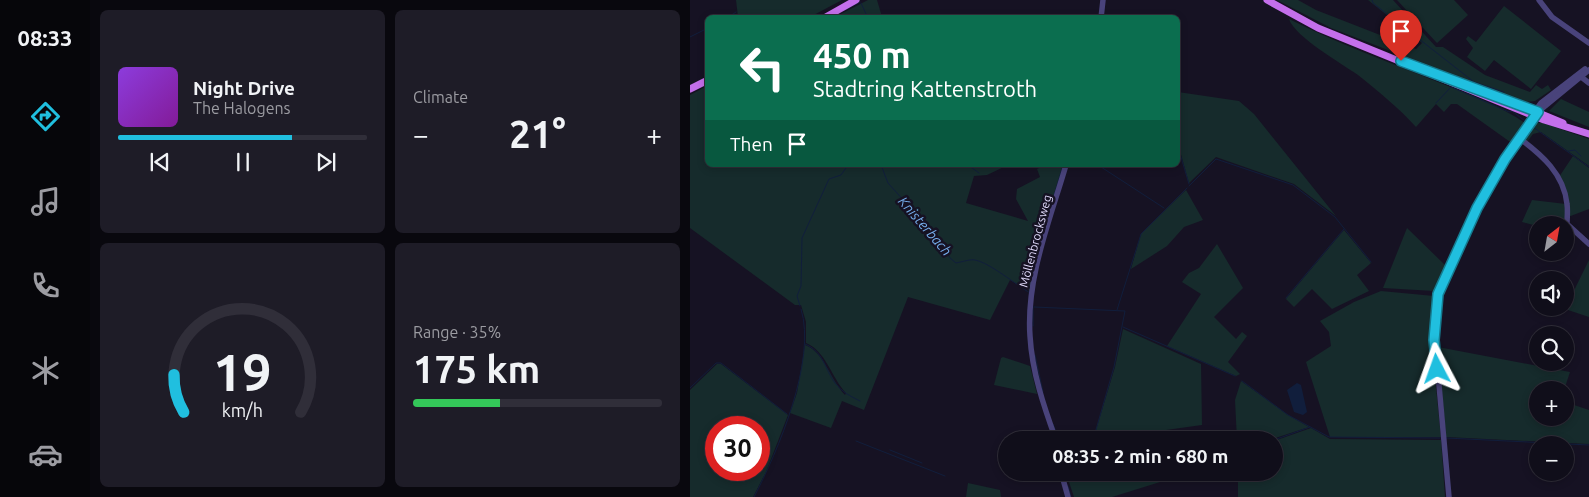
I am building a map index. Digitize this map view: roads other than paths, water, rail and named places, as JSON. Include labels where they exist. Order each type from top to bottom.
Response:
[{"type":"main road","points":[[829,15],[856,0]]},
{"type":"main road","points":[[1267,0],[1318,28],[1534,115],[1589,134]]},
{"type":"main road","points":[[690,89],[705,82]]},
{"type":"street","points":[[1101,15],[1103,0]]},
{"type":"street","points":[[1540,0],[1552,17],[1589,43]]},
{"type":"street","points":[[1449,497],[1434,340],[1438,294],[1477,208],[1541,103],[1589,68]]},
{"type":"street","points":[[1580,76],[1589,83]]},
{"type":"street","points":[[1519,138],[1545,157],[1550,164],[1562,186],[1567,204],[1567,224],[1589,244]]},
{"type":"street","name":"Möllenbrocksweg","points":[[1053,431],[1041,395],[1032,355],[1029,322],[1031,293],[1065,167]]},
{"type":"street","points":[[1064,481],[1068,497]]},
{"type":"water","points":[[1297,383],[1301,385],[1307,412],[1303,415],[1294,412],[1287,390]]},
{"type":"waterway","points":[[1372,0],[1373,3],[1474,82],[1504,92]]},
{"type":"waterway","points":[[843,11],[860,2]]},
{"type":"waterway","name":"Knisterbach","points":[[861,3],[867,15]]},
{"type":"waterway","points":[[732,15],[736,12]]},
{"type":"waterway","points":[[690,37],[705,30]]},
{"type":"waterway","points":[[1436,103],[1451,87],[1509,112],[1512,111],[1525,121]]},
{"type":"waterway","points":[[1533,127],[1589,167]]},
{"type":"waterway","points":[[1568,151],[1575,150],[1581,156]]},
{"type":"waterway","points":[[1180,154],[1189,184]]},
{"type":"waterway","points":[[1189,186],[1216,159],[1293,185],[1335,217],[1371,262]]},
{"type":"waterway","points":[[800,306],[797,296],[801,286],[802,238],[829,179],[841,175],[847,167]]},
{"type":"waterway","name":"Knisterbach","points":[[882,167],[888,183],[942,243],[950,258],[956,263],[968,260],[981,262],[995,269],[1030,293]]},
{"type":"waterway","points":[[971,167],[979,173]]},
{"type":"waterway","points":[[1048,215],[1062,167]]},
{"type":"waterway","points":[[1101,167],[1164,208]]},
{"type":"waterway","points":[[1117,310],[1141,234],[1187,188]]},
{"type":"waterway","points":[[1286,298],[1344,229]]},
{"type":"waterway","name":"Knisterbach","points":[[1033,307],[1033,326]]},
{"type":"waterway","points":[[1034,307],[1125,311],[1114,367],[1096,431]]},
{"type":"waterway","points":[[754,497],[784,431],[799,379],[804,353],[805,330],[801,309]]},
{"type":"waterway","points":[[1123,327],[1235,376]]},
{"type":"waterway","points":[[805,344],[820,356],[838,386],[846,394],[860,401]]},
{"type":"waterway","name":"Knisterbach","points":[[1035,355],[1043,392]]},
{"type":"waterway","points":[[690,388],[716,363],[721,363],[787,414]]},
{"type":"waterway","points":[[1242,381],[1288,415],[1329,437],[1440,438]]},
{"type":"waterway","name":"Knisterbach","points":[[1053,424],[1056,431]]},
{"type":"waterway","points":[[1283,437],[1310,427]]},
{"type":"waterway","points":[[1446,438],[1589,445]]},
{"type":"waterway","points":[[856,441],[945,476]]},
{"type":"waterway","points":[[890,450],[922,463]]},
{"type":"waterway","name":"Knisterbach","points":[[1068,486],[1071,497]]}]
